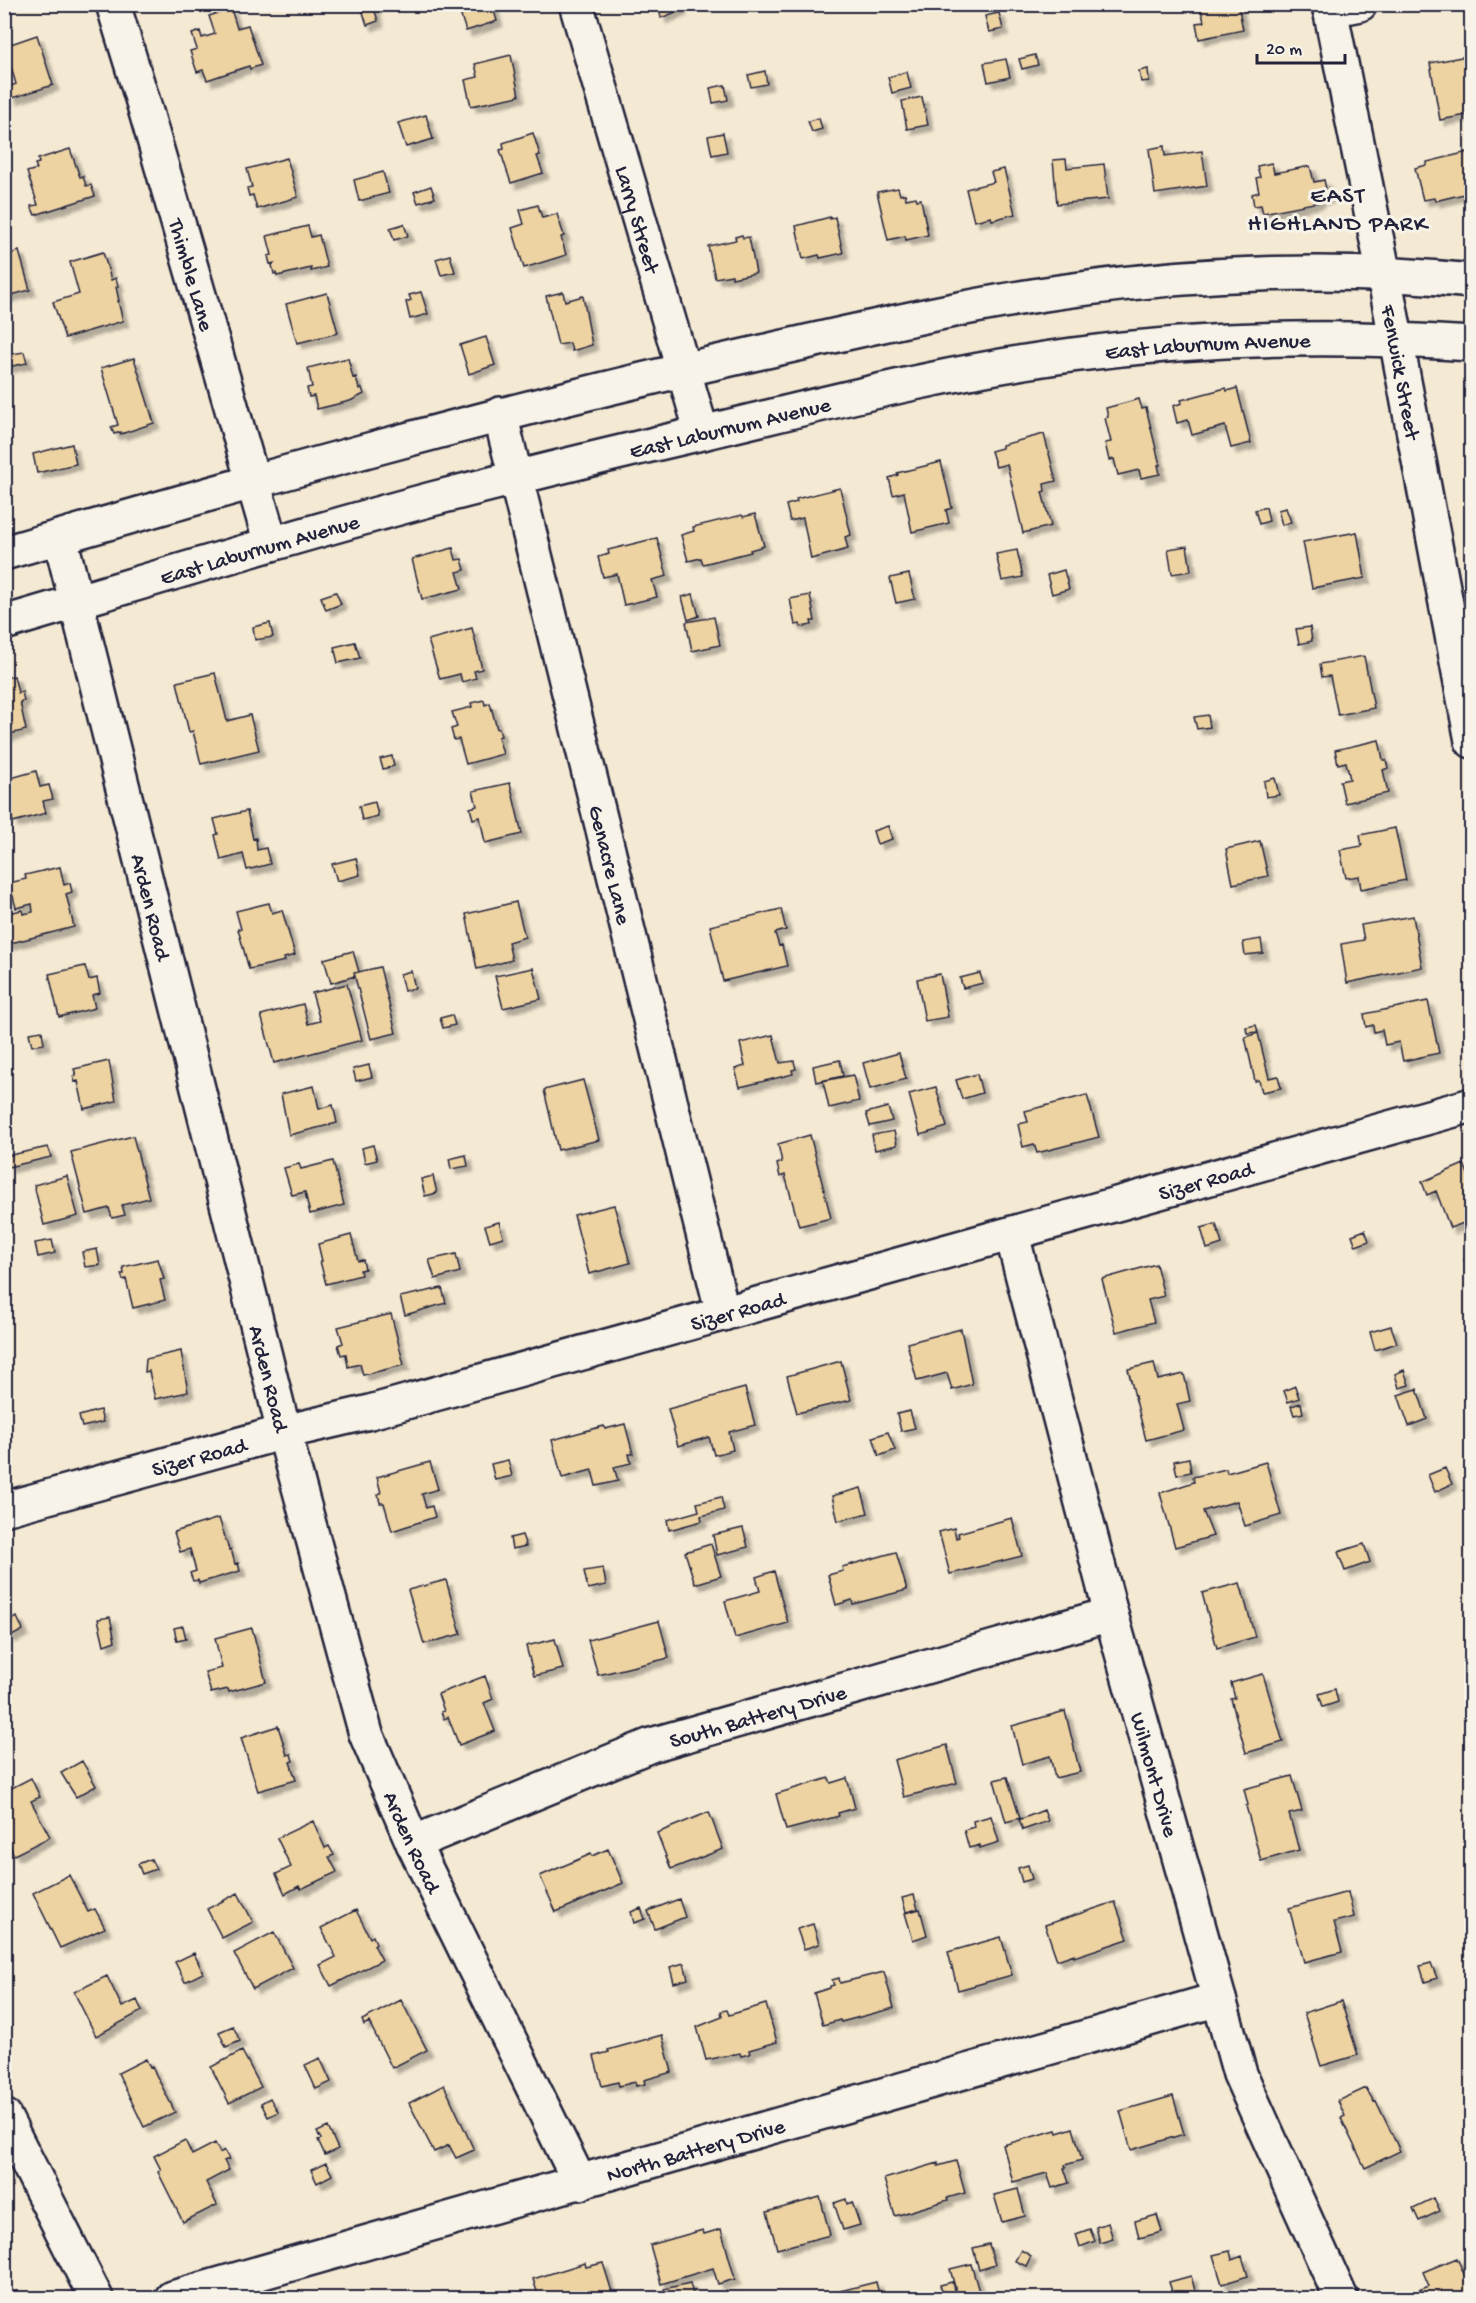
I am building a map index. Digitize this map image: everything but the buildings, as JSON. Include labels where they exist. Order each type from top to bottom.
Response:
[{"type":"street","name":"Thimble Lane","points":[[113,4],[271,544]]},
{"type":"street","name":"Larry Street","points":[[576,4],[702,433]]},
{"type":"street","name":"Fenwick Street","points":[[1340,6],[1384,275],[1472,741]]},
{"type":"street","points":[[4,554],[253,481],[500,414],[684,369],[916,317],[1127,283],[1224,277],[1384,275],[1472,281]]},
{"type":"street","name":"East Laburnum Avenue","points":[[4,623],[271,544],[516,478],[916,383],[1072,355],[1136,348],[1242,341],[1396,339],[1472,344]]},
{"type":"street","name":"Genacre Lane","points":[[500,414],[723,1314]]},
{"type":"street","name":"Arden Road","points":[[60,537],[284,1432],[366,1734],[413,1843],[580,2183]]},
{"type":"street","name":"Sizer Road","points":[[4,1509],[284,1432],[370,1412],[1472,1105]]},
{"type":"street","name":"Wilmont Drive","points":[[1012,1235],[1111,1614],[1240,2074],[1341,2298]]},
{"type":"street","name":"South Battery Drive","points":[[413,1843],[651,1745],[1111,1614]]},
{"type":"street","name":"North Battery Drive","points":[[172,2298],[1219,1999]]},
{"type":"street","points":[[4,2116],[96,2298]]},
{"type":"district","name":"EAST HIGHLAND PARK","points":[[1338,208]]}]
